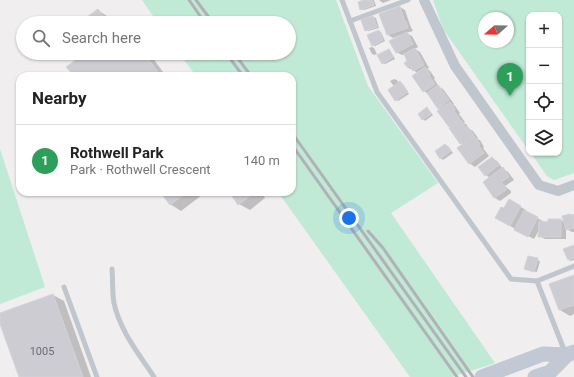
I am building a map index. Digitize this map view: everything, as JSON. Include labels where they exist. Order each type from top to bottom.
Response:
[{"type":"main road","points":[[482,377],[543,354],[570,354]]},
{"type":"main road","points":[[535,377],[550,372],[570,354]]},
{"type":"street","points":[[424,0],[455,66],[539,185],[558,191],[574,185]]},
{"type":"lane","points":[[342,0],[378,92],[511,279],[537,281],[574,266]]},
{"type":"lane","points":[[350,22],[408,0]]},
{"type":"lane","points":[[112,269],[114,303],[124,332],[154,377]]},
{"type":"lane","points":[[537,281],[570,354]]},
{"type":"lane","points":[[64,287],[97,377]]},
{"type":"green space","points":[[142,0],[336,0],[368,86],[438,183],[391,213],[495,363],[452,377],[410,377],[281,196],[296,196],[296,72],[193,72],[184,60],[296,60],[296,16],[153,16]]},
{"type":"green space","points":[[433,0],[574,0],[574,173],[554,180],[547,176],[533,156],[562,156],[562,12],[526,12],[526,147],[443,29]]},
{"type":"green space","points":[[0,149],[45,287],[0,304]]},
{"type":"building","points":[[372,0],[374,5],[360,10],[358,2]]},
{"type":"building","points":[[400,6],[408,28],[387,35],[379,14]]},
{"type":"building","points":[[98,9],[103,16],[88,16]]},
{"type":"building","points":[[373,16],[377,27],[365,31],[361,20]]},
{"type":"building","points":[[379,30],[383,40],[372,46],[367,35]]},
{"type":"building","points":[[407,32],[413,44],[396,53],[389,41]]},
{"type":"building","points":[[415,48],[424,65],[413,71],[410,66],[407,67],[404,63],[407,61],[404,54]]},
{"type":"building","points":[[389,49],[393,57],[382,64],[377,55]]},
{"type":"building","points":[[76,60],[149,60],[158,72],[70,72],[66,67]]},
{"type":"building","points":[[425,67],[435,84],[423,92],[412,76]]},
{"type":"building","points":[[400,81],[408,92],[395,101],[388,90]]},
{"type":"building","points":[[438,85],[449,100],[438,109],[427,93]]},
{"type":"building","points":[[450,102],[460,119],[449,127],[437,111]]},
{"type":"building","points":[[427,107],[431,114],[422,120],[418,114]]},
{"type":"building","points":[[461,120],[466,128],[468,127],[474,135],[460,144],[449,128]]},
{"type":"building","points":[[474,136],[484,153],[469,164],[457,148]]},
{"type":"building","points":[[445,144],[451,151],[440,159],[435,151]]},
{"type":"building","points":[[492,157],[499,165],[485,176],[478,167]]},
{"type":"building","points":[[503,167],[509,177],[501,182],[506,187],[506,190],[494,198],[483,182]]},
{"type":"building","points":[[163,196],[182,196],[170,205]]},
{"type":"building","points":[[232,196],[250,196],[238,205]]},
{"type":"building","points":[[509,199],[521,206],[510,226],[495,218],[501,207],[504,208]]},
{"type":"building","points":[[524,210],[538,217],[528,237],[514,230]]},
{"type":"building","points":[[574,214],[574,228],[566,230],[562,216]]},
{"type":"building","points":[[548,219],[561,219],[561,237],[538,237],[539,221],[548,222]]},
{"type":"building","points":[[574,245],[574,258],[568,260],[563,249]]},
{"type":"building","points":[[528,256],[538,258],[534,272],[524,269]]},
{"type":"building","points":[[574,275],[574,305],[559,310],[549,284]]},
{"type":"building","points":[[53,294],[83,377],[19,377],[0,324],[0,313]]},
{"type":"railway","points":[[189,0],[200,16]]},
{"type":"railway","points":[[196,0],[208,16]]},
{"type":"railway","points":[[231,60],[240,72]]},
{"type":"railway","points":[[239,60],[248,72]]},
{"type":"railway","points":[[296,139],[466,377]]},
{"type":"railway","points":[[296,151],[457,377]]},
{"type":"railway","points":[[368,231],[383,248],[473,377]]},
{"type":"place","name":"Rothwell Park","points":[[510,96]]}]
